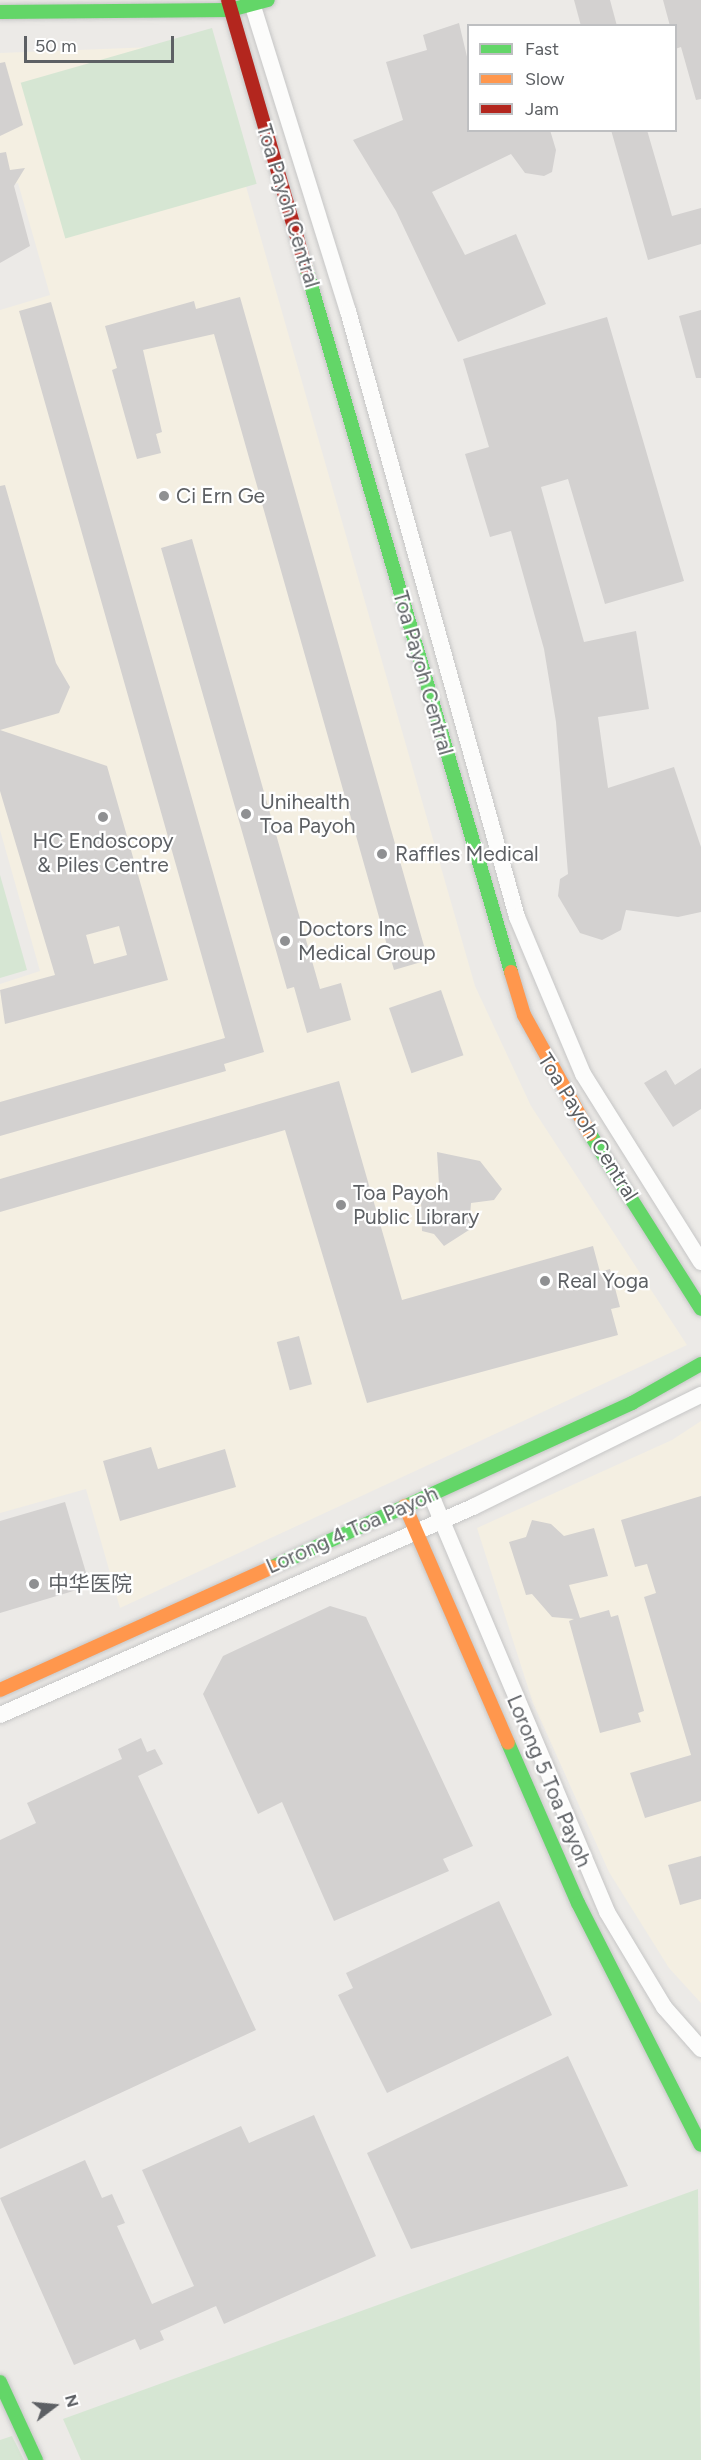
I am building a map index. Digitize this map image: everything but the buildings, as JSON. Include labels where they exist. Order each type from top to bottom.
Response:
[{"type":"street","points":[[0,12],[229,5],[257,2]]},
{"type":"street","name":"Toa Payoh Central","points":[[257,2],[348,311],[528,946],[583,1074],[701,1262]]},
{"type":"street","name":"Toa Payoh Central","points":[[229,5],[524,1015],[587,1129],[701,1309]]},
{"type":"street","name":"Lorong 4 Toa Payoh","points":[[0,1690],[632,1403],[701,1364]]},
{"type":"street","name":"Lorong 4 Toa Payoh","points":[[0,1715],[442,1520],[701,1395]]},
{"type":"street","name":"Lorong 5 Toa Payoh","points":[[431,1495],[607,1912],[664,2007],[701,2049]]},
{"type":"street","name":"Lorong 5 Toa Payoh","points":[[405,1506],[548,1838],[701,2145]]},
{"type":"street","points":[[0,2421],[2,2386]]},
{"type":"street","points":[[2,2386],[36,2460]]},
{"type":"shaded area","points":[[180,46],[213,71],[475,986],[531,1106],[687,1345],[120,1608],[86,1489],[0,1513],[0,984],[40,971],[0,830],[0,310],[50,295],[18,183],[0,188],[0,53]]},
{"type":"shaded area","points":[[701,1421],[701,2003],[669,1968],[609,1872],[533,1703],[477,1528],[672,1440]]},
{"type":"green space","points":[[212,28],[257,184],[65,239],[21,83]]},
{"type":"green space","points":[[0,875],[27,970],[0,978]]},
{"type":"green space","points":[[698,2189],[701,2460],[81,2460],[63,2419]]},
{"type":"green space","points":[[12,2436],[24,2460],[0,2460],[0,2440]]},
{"type":"traffic: fast","points":[[0,12],[230,10],[268,0]]},
{"type":"traffic: fast","points":[[306,268],[511,972]]},
{"type":"traffic: fast","points":[[590,1134],[701,1309]]},
{"type":"traffic: fast","points":[[272,1567],[632,1403],[701,1364]]},
{"type":"traffic: fast","points":[[508,1743],[578,1903],[701,2145]]},
{"type":"traffic: fast","points":[[0,2382],[36,2460]]},
{"type":"traffic: slow","points":[[511,972],[524,1015],[590,1134]]},
{"type":"traffic: slow","points":[[405,1506],[508,1743]]},
{"type":"traffic: slow","points":[[0,1690],[272,1567]]},
{"type":"traffic: jam","points":[[228,0],[306,268]]},
{"type":"place","name":"Ci Ern Ge","points":[[164,496]]},
{"type":"place","name":"Unihealth Toa Payoh","points":[[246,814]]},
{"type":"place","name":"HC Endoscopy & Piles Centre","points":[[103,817]]},
{"type":"place","name":"Raffles Medical","points":[[382,854]]},
{"type":"place","name":"Doctors Inc Medical Group","points":[[285,941]]},
{"type":"place","name":"Toa Payoh Public Library","points":[[341,1205]]},
{"type":"place","name":"Real Yoga","points":[[545,1281]]},
{"type":"place","name":"中华医院","points":[[34,1584]]}]
